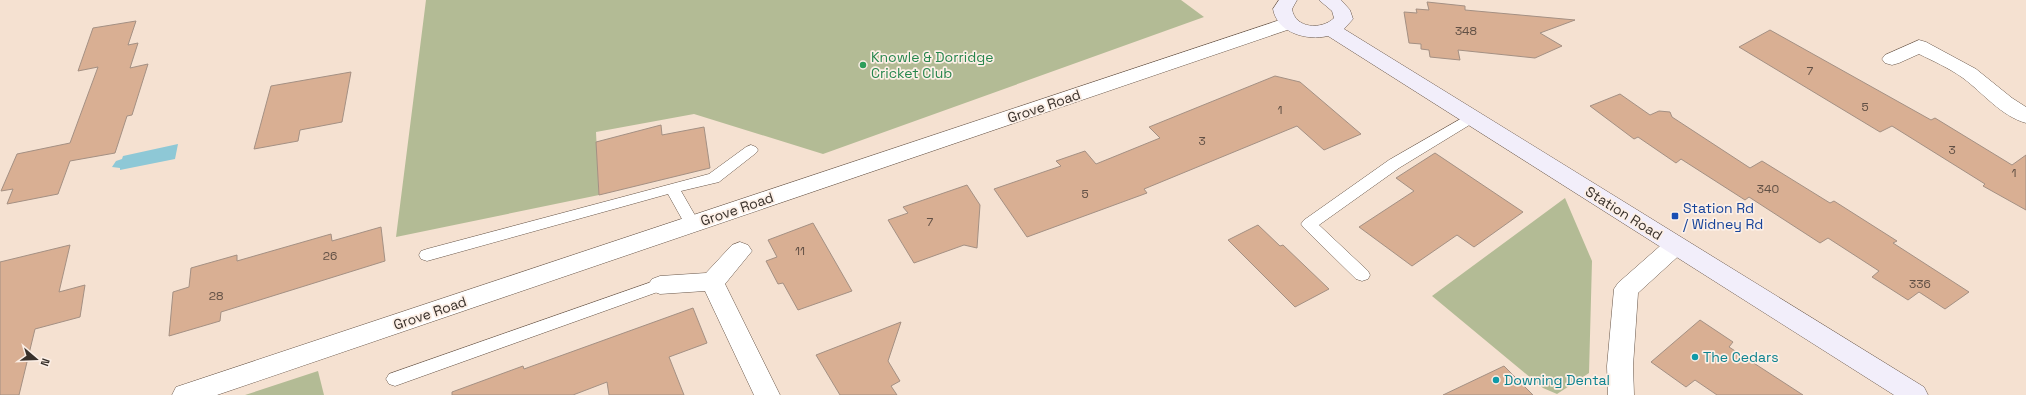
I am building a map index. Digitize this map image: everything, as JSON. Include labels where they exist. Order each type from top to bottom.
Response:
[{"type":"main road","points":[[1288,0],[1282,8],[1282,13],[1289,23],[1300,29],[1313,32],[1332,30],[1340,26],[1344,19],[1339,2]]},
{"type":"main road","name":"Station Road","points":[[1332,30],[1915,395]]},
{"type":"street","name":"Grove Road","points":[[185,395],[1289,23]]},
{"type":"street","points":[[1892,59],[1919,46],[1969,73],[2005,102],[2026,116]]},
{"type":"street","points":[[1621,395],[1620,366],[1626,289],[1676,246]]},
{"type":"street","points":[[660,285],[712,282],[740,251]]},
{"type":"street","points":[[712,282],[767,395]]},
{"type":"lane","points":[[1362,276],[1309,224],[1394,164],[1472,118]]},
{"type":"lane","points":[[427,255],[672,188],[714,178],[751,150]]},
{"type":"lane","points":[[672,188],[692,224]]},
{"type":"lane","points":[[395,379],[660,285]]},
{"type":"green space","points":[[426,0],[1181,0],[1204,17],[823,154],[694,114],[596,132],[599,195],[396,237]]},
{"type":"green space","points":[[1565,198],[1592,261],[1589,373],[1557,394],[1543,388],[1432,296]]},
{"type":"green space","points":[[318,371],[324,395],[245,395]]},
{"type":"water","points":[[178,144],[175,159],[120,170],[120,168],[112,167],[116,161],[122,159],[123,156]]},
{"type":"building","points":[[1427,2],[1465,6],[1465,10],[1575,20],[1540,33],[1562,46],[1535,58],[1458,50],[1460,60],[1430,57],[1429,50],[1421,49],[1421,44],[1409,43],[1404,12],[1417,13],[1416,9],[1429,10]]},
{"type":"building","points":[[136,21],[128,45],[138,43],[130,68],[148,64],[132,115],[127,116],[115,153],[70,161],[58,194],[7,204],[13,189],[1,191],[17,154],[70,143],[98,67],[78,71],[93,28]]},
{"type":"building","points":[[1770,30],[1931,120],[1935,118],[2012,165],[2026,155],[2026,210],[1983,186],[1985,184],[1892,126],[1880,132],[1739,47]]},
{"type":"building","points":[[351,72],[342,122],[300,130],[298,141],[254,149],[271,86]]},
{"type":"building","points":[[1275,76],[1300,82],[1361,134],[1324,150],[1297,126],[1144,189],[1147,193],[1027,237],[994,189],[1061,166],[1056,161],[1085,151],[1096,164],[1160,138],[1149,127]]},
{"type":"building","points":[[1620,94],[1650,115],[1659,111],[1670,112],[1672,117],[1750,168],[1762,161],[1830,203],[1834,201],[1897,241],[1893,243],[1969,292],[1945,309],[1919,292],[1908,300],[1872,277],[1879,271],[1828,238],[1820,243],[1749,197],[1745,200],[1681,159],[1676,163],[1638,137],[1634,139],[1590,106]]},
{"type":"building","points":[[661,125],[662,135],[704,127],[710,168],[599,195],[596,142]]},
{"type":"building","points":[[1435,153],[1523,212],[1474,247],[1457,235],[1412,266],[1359,227],[1414,191],[1396,178]]},
{"type":"building","points":[[967,185],[980,205],[977,248],[964,245],[914,263],[888,220],[908,213],[903,207]]},
{"type":"building","points":[[813,223],[852,291],[798,310],[783,283],[778,284],[766,261],[777,257],[768,240]]},
{"type":"building","points":[[1258,225],[1280,246],[1283,245],[1329,289],[1295,307],[1228,240]]},
{"type":"building","points":[[381,227],[385,261],[221,312],[220,321],[169,336],[173,292],[189,287],[191,268],[237,255],[237,261],[331,234],[332,241]]},
{"type":"building","points":[[70,245],[59,292],[85,285],[80,317],[35,329],[19,395],[0,395],[0,262]]},
{"type":"building","points":[[693,308],[707,343],[669,357],[684,395],[609,395],[607,382],[573,395],[452,395],[452,392],[523,366],[524,369]]},
{"type":"building","name":"The Cedars","points":[[1700,320],[1733,342],[1729,347],[1803,395],[1717,395],[1695,380],[1686,387],[1651,362]]},
{"type":"building","points":[[901,322],[888,361],[900,381],[891,386],[897,395],[840,395],[816,355]]},
{"type":"building","name":"Downing Dental","points":[[1504,366],[1533,395],[1443,395]]},
{"type":"place","name":"Knowle & Dorridge Cricket Club","points":[[863,65]]},
{"type":"place","name":"Station Rd / Widney Rd","points":[[1675,216]]},
{"type":"place","name":"The Cedars","points":[[1695,357]]},
{"type":"place","name":"Downing Dental","points":[[1496,380]]}]
